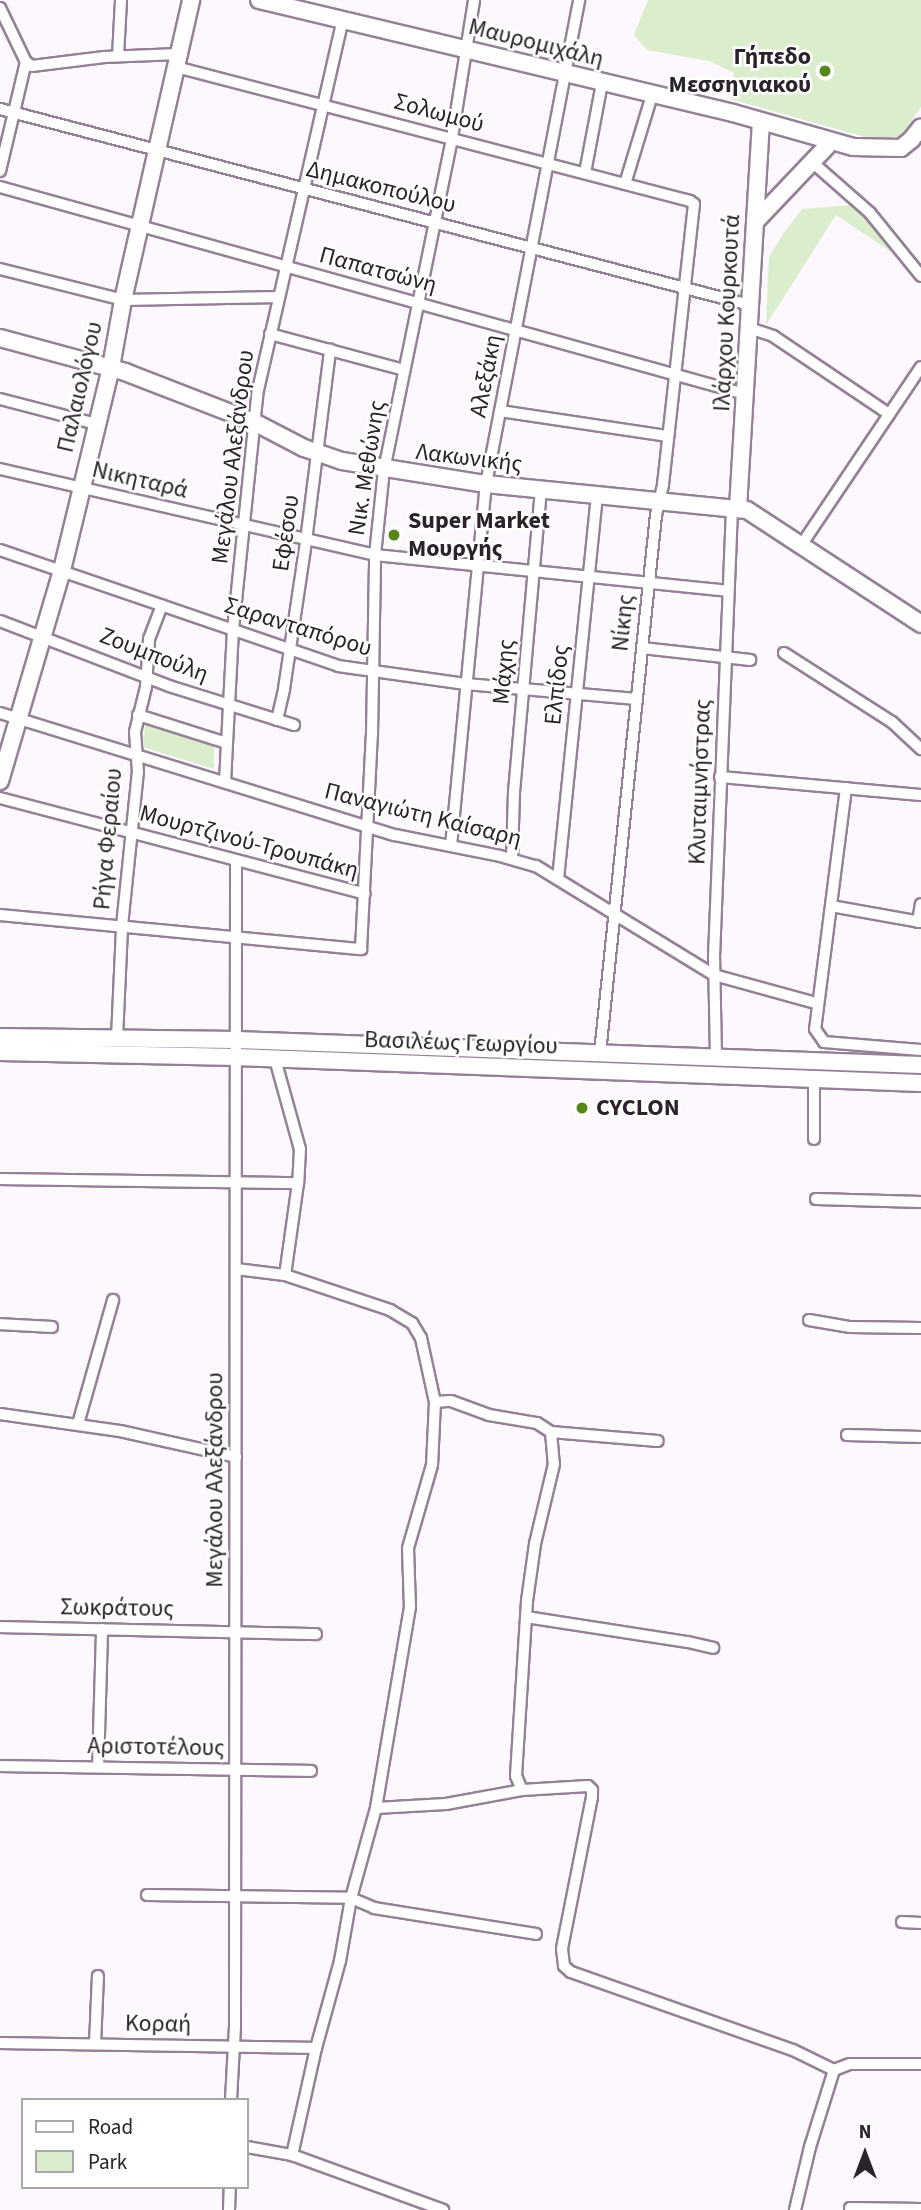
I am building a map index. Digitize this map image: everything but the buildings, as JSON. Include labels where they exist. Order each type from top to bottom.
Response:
[{"type":"main road","name":"Παλαιολόγου","points":[[0,781],[62,570],[111,368],[139,226],[191,0]]},
{"type":"main road","name":"Μαυρομιχάλη","points":[[259,0],[467,49],[831,142],[880,150],[896,149],[908,144],[921,127]]},
{"type":"main road","name":"Ιλάρχου Κουρκουτά","points":[[735,507],[745,394],[761,122]]},
{"type":"main road","points":[[755,222],[831,142]]},
{"type":"main road","name":"Λακωνικής","points":[[0,338],[111,368],[254,422],[317,453],[384,470],[486,484],[735,507],[750,511],[921,624]]},
{"type":"main road","name":"Βασιλέως Γεωργίου","points":[[0,1037],[236,1040],[921,1065]]},
{"type":"main road","name":"Βασιλέως Γεωργίου","points":[[0,1052],[236,1057],[921,1083]]},
{"type":"street","points":[[118,56],[121,0]]},
{"type":"street","name":"Νικ. Μεθώνης","points":[[235,938],[361,948],[372,735],[375,555],[384,470],[452,138],[474,0]]},
{"type":"street","name":"Αλεξάκη","points":[[451,846],[486,484],[579,0]]},
{"type":"street","points":[[0,8],[26,62],[0,171]]},
{"type":"street","name":"Μεγάλου Αλεξάνδρου","points":[[225,782],[233,629],[254,422],[270,334],[343,20]]},
{"type":"street","name":"Σολωμού","points":[[26,62],[32,66],[118,56],[178,60],[324,105],[690,201]]},
{"type":"street","points":[[585,173],[602,83]]},
{"type":"street","points":[[625,184],[652,95]]},
{"type":"street","name":"Δημακοπούλου","points":[[0,109],[750,305]]},
{"type":"street","points":[[812,162],[870,213],[921,276]]},
{"type":"street","name":"Παπατσώνη","points":[[0,187],[745,394]]},
{"type":"street","name":"Νίκης","points":[[600,1053],[649,583],[695,207],[690,201]]},
{"type":"street","points":[[0,269],[123,300],[279,297]]},
{"type":"street","points":[[749,328],[773,336],[889,414]]},
{"type":"street","points":[[270,334],[404,370]]},
{"type":"street","name":"Εφέσου","points":[[277,720],[306,541],[330,350]]},
{"type":"street","points":[[802,544],[921,367]]},
{"type":"street","points":[[0,399],[97,424]]},
{"type":"street","points":[[500,411],[668,436]]},
{"type":"street","name":"Νικηταρά","points":[[0,469],[375,555],[727,591]]},
{"type":"street","name":"Μάχης","points":[[512,859],[514,792],[541,490]]},
{"type":"street","name":"Ελπίδος","points":[[558,879],[597,496]]},
{"type":"street","name":"Κλυταιμνήστρας","points":[[716,1058],[714,975],[720,777],[727,591],[735,507]]},
{"type":"street","name":"Σαρανταπόρου","points":[[0,550],[338,666],[466,684],[636,699]]},
{"type":"street","name":"Ρήγα Φεραίου","points":[[117,1038],[122,926],[138,772],[135,754],[138,715],[147,676],[149,639],[162,605]]},
{"type":"street","name":"Ζουμπούλη","points":[[0,621],[147,676],[294,725]]},
{"type":"street","points":[[642,648],[750,660]]},
{"type":"street","points":[[785,653],[892,722],[921,749]]},
{"type":"street","name":"Παναγιώτη Καίσαρη","points":[[0,713],[366,826],[536,866],[714,975],[816,1003]]},
{"type":"street","points":[[138,715],[227,743]]},
{"type":"street","points":[[720,777],[921,795]]},
{"type":"street","points":[[846,788],[816,1003],[815,1029],[824,1042],[921,1050]]},
{"type":"street","name":"Μουρτζινού-Τρουπάκη","points":[[0,798],[365,894]]},
{"type":"street","name":"Μεγάλου Αλεξάνδρου","points":[[231,2098],[235,1896],[236,861]]},
{"type":"street","points":[[831,906],[920,922],[921,904]]},
{"type":"street","points":[[0,915],[235,938]]},
{"type":"street","points":[[275,1059],[300,1149],[285,1275]]},
{"type":"street","points":[[814,1078],[814,1139]]},
{"type":"street","points":[[0,1179],[298,1183]]},
{"type":"street","points":[[816,1199],[921,1202]]},
{"type":"street","points":[[236,1269],[285,1275],[390,1310],[412,1323],[421,1338],[435,1402],[432,1465],[408,1548],[410,1607],[376,1808],[351,1898],[340,1961],[316,2048],[292,2155]]},
{"type":"street","points":[[78,1424],[113,1300]]},
{"type":"street","points":[[810,1320],[850,1327],[921,1328]]},
{"type":"street","points":[[0,1324],[52,1326]]},
{"type":"street","points":[[435,1402],[451,1401],[489,1415],[537,1423],[546,1426],[551,1432],[554,1464],[535,1544],[526,1617],[516,1776],[522,1790]]},
{"type":"street","points":[[0,1414],[78,1424],[236,1457]]},
{"type":"street","points":[[551,1432],[658,1441]]},
{"type":"street","points":[[847,1435],[921,1437]]},
{"type":"street","points":[[526,1617],[713,1648]]},
{"type":"street","name":"Σωκράτους","points":[[0,1627],[317,1634]]},
{"type":"street","points":[[98,1767],[102,1629]]},
{"type":"street","name":"Αριστοτέλους","points":[[0,1766],[311,1771]]},
{"type":"street","points":[[376,1808],[446,1804],[522,1790],[582,1786],[592,1790],[562,1949],[564,1966],[571,1972],[793,2050],[834,2070]]},
{"type":"street","points":[[147,1895],[351,1898],[374,1908],[536,1934]]},
{"type":"street","points":[[902,1922],[921,1923]]},
{"type":"street","points":[[96,2044],[98,1976]]},
{"type":"street","name":"Κοραή","points":[[0,2043],[316,2048]]},
{"type":"street","points":[[795,2210],[816,2125],[834,2070],[850,2063],[921,2064]]},
{"type":"street","points":[[248,2147],[292,2155],[443,2210]]},
{"type":"street","points":[[229,2210],[230,2189]]},
{"type":"street","points":[[850,2208],[921,2208]]},
{"type":"green space","name":"Γήπεδο Μεσσηνιακού","points":[[648,0],[921,0],[921,107],[901,136],[893,140],[879,141],[730,99],[734,73],[709,61],[647,50],[634,35]]},
{"type":"green space","points":[[853,205],[894,247],[906,267],[896,255],[836,215],[766,325],[769,257],[783,234],[802,209]]},
{"type":"green space","points":[[145,724],[214,745],[214,769],[143,747]]},
{"type":"place","name":"Γήπεδο Μεσσηνιακού","points":[[825,71]]},
{"type":"place","name":"Super Market Μουργής","points":[[394,535]]},
{"type":"place","name":"CYCLON","points":[[582,1108]]}]
